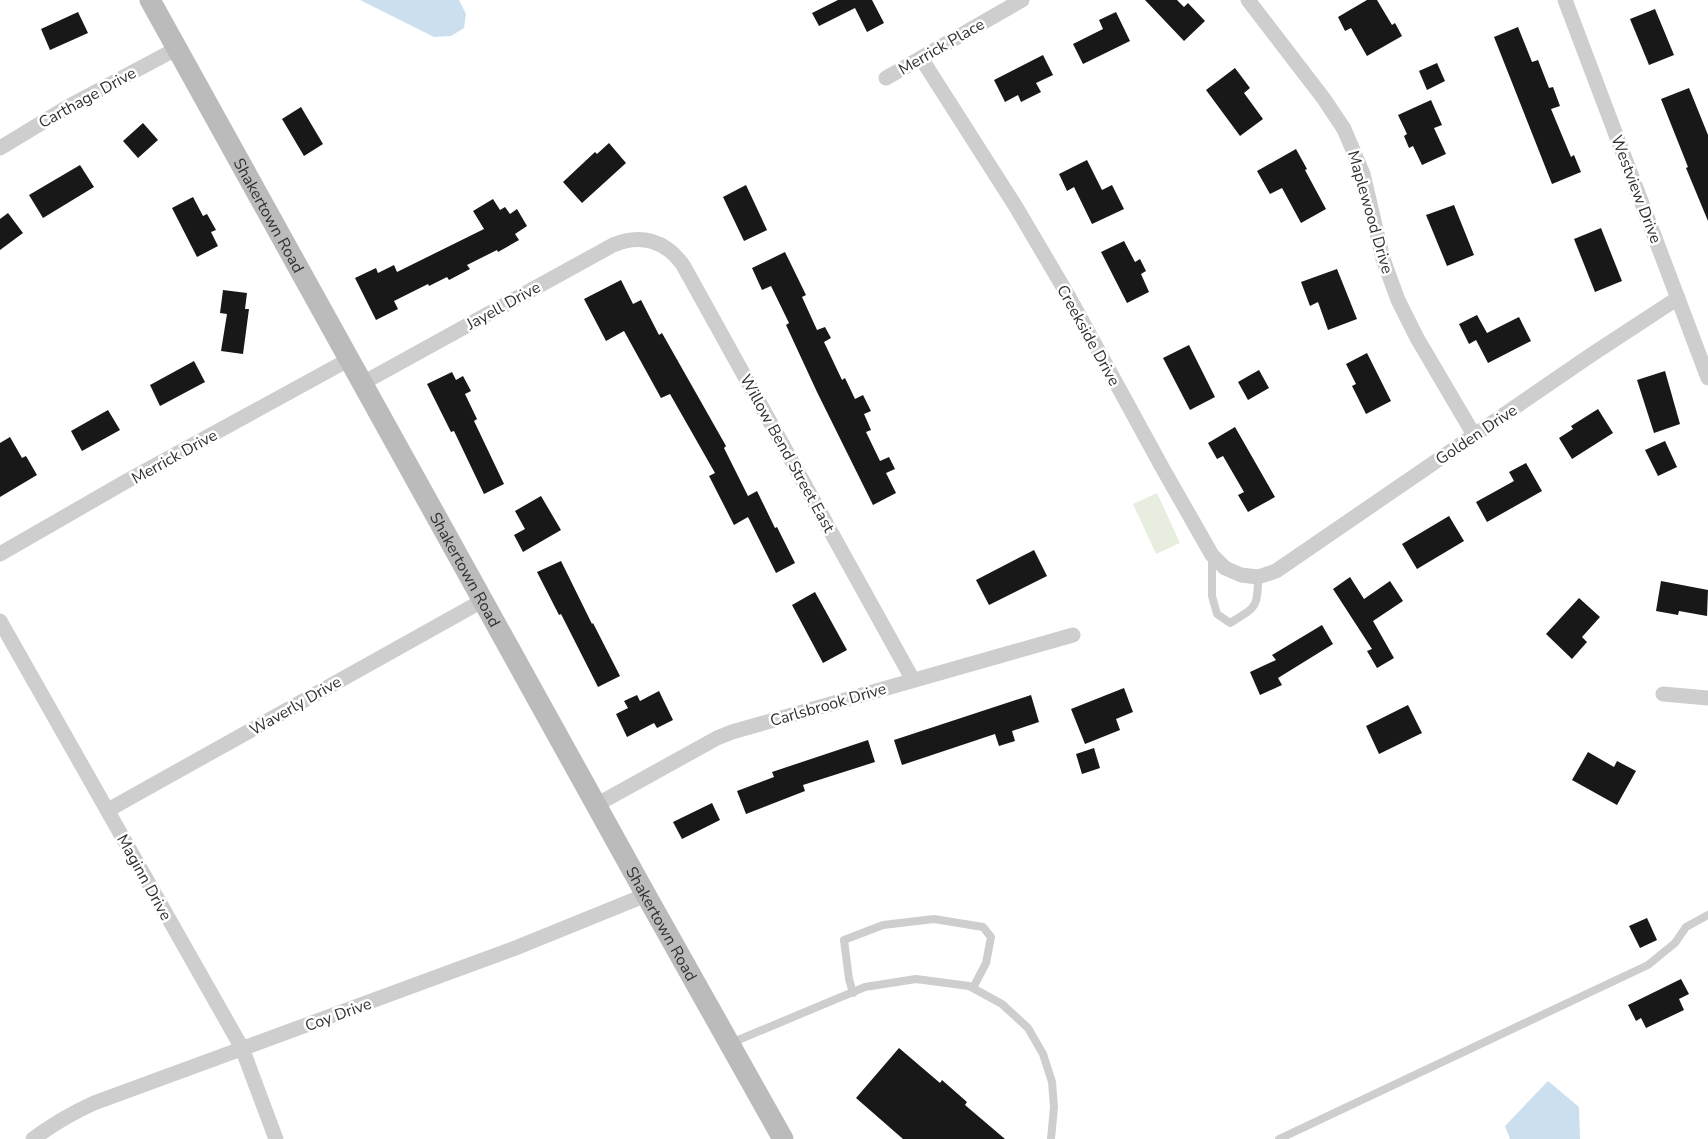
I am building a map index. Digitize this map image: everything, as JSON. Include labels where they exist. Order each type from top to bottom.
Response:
[{"type":"street","name":"Shakertown Road","points":[[150,0],[361,384],[783,1139]]},
{"type":"street","name":"Merrick Place","points":[[886,78],[1022,0]]},
{"type":"street","name":"Maplewood Drive","points":[[1248,0],[1324,99],[1344,129],[1363,174],[1384,260],[1398,300],[1417,338],[1474,435]]},
{"type":"street","name":"Westview Drive","points":[[1565,0],[1708,378]]},
{"type":"street","name":"Carthage Drive","points":[[0,148],[71,104],[176,49]]},
{"type":"street","name":"Creekside Drive","points":[[921,58],[1016,207],[1069,297],[1212,555],[1218,563],[1241,575],[1258,576],[1276,571]]},
{"type":"street","name":"Jayell Drive","points":[[361,384],[613,245],[631,239],[648,240]]},
{"type":"street","name":"Willow Bend Street East","points":[[648,240],[668,248],[683,265],[913,680]]},
{"type":"street","name":"Golden Drive","points":[[1276,571],[1584,359],[1678,298]]},
{"type":"street","name":"Merrick Drive","points":[[0,554],[125,482],[348,360]]},
{"type":"street","name":"Waverly Drive","points":[[108,810],[482,600]]},
{"type":"street","name":"Maginn Drive","points":[[0,621],[242,1048],[276,1139]]},
{"type":"street","name":"Carlsbrook Drive","points":[[596,805],[717,738],[732,732],[1073,635]]},
{"type":"street","points":[[1663,694],[1708,698]]},
{"type":"street","name":"Coy Drive","points":[[33,1139],[72,1113],[94,1103],[513,950],[646,895]]},
{"type":"lane","points":[[1212,555],[1212,596],[1218,614],[1230,623],[1252,610],[1258,600],[1258,576]]},
{"type":"lane","points":[[1279,1139],[1648,965],[1675,943],[1686,927],[1708,915]]},
{"type":"lane","points":[[853,993],[849,979],[844,940],[883,925],[934,920],[982,927],[992,937],[986,962],[973,988]]},
{"type":"lane","points":[[730,1044],[865,987],[916,979],[969,986],[1002,1004],[1028,1028],[1043,1054],[1052,1082],[1054,1107],[1051,1139]]},
{"type":"green space","points":[[1157,493],[1180,543],[1156,554],[1133,504]]},
{"type":"water","points":[[360,0],[459,0],[466,14],[464,28],[451,36],[434,37]]},
{"type":"water","points":[[1548,1081],[1579,1107],[1580,1139],[1510,1139],[1505,1126]]},
{"type":"building","points":[[838,0],[872,0],[884,23],[867,32],[855,8],[819,26],[812,13]]},
{"type":"building","points":[[1145,0],[1177,0],[1184,7],[1188,3],[1205,21],[1184,41]]},
{"type":"building","points":[[1367,0],[1377,0],[1392,25],[1395,23],[1402,36],[1367,56],[1351,28],[1345,31],[1338,17]]},
{"type":"building","points":[[1655,9],[1674,55],[1649,65],[1630,19]]},
{"type":"building","points":[[78,12],[88,33],[50,50],[41,29]]},
{"type":"building","points":[[1116,12],[1130,41],[1083,64],[1073,44],[1103,29],[1099,20]]},
{"type":"building","points":[[1518,27],[1532,62],[1538,60],[1549,88],[1553,87],[1560,106],[1551,109],[1571,157],[1574,155],[1581,172],[1552,184],[1494,37]]},
{"type":"building","points":[[1043,55],[1053,75],[1036,83],[1041,92],[1021,102],[1018,95],[1005,102],[994,80]]},
{"type":"building","points":[[1437,63],[1445,81],[1427,90],[1419,71]]},
{"type":"building","points":[[1235,68],[1250,88],[1244,93],[1263,119],[1240,136],[1206,90]]},
{"type":"building","points":[[1689,88],[1708,135],[1708,221],[1661,99]]},
{"type":"building","points":[[1431,100],[1442,125],[1434,128],[1446,154],[1422,165],[1413,146],[1409,148],[1404,136],[1407,134],[1398,115]]},
{"type":"building","points":[[301,107],[323,144],[304,156],[282,119]]},
{"type":"building","points":[[143,123],[158,140],[138,158],[123,141]]},
{"type":"building","points":[[609,143],[626,163],[582,203],[563,182],[595,152],[597,154]]},
{"type":"building","points":[[1296,149],[1326,209],[1301,223],[1282,188],[1270,194],[1257,171]]},
{"type":"building","points":[[1087,160],[1102,190],[1112,185],[1124,209],[1092,224],[1074,187],[1067,191],[1059,174]]},
{"type":"building","points":[[80,165],[94,187],[43,218],[29,195]]},
{"type":"building","points":[[746,185],[767,230],[744,241],[723,197]]},
{"type":"building","points":[[193,197],[203,216],[207,214],[216,230],[211,232],[218,246],[197,257],[172,208]]},
{"type":"building","points":[[493,199],[500,210],[505,207],[510,214],[517,209],[527,226],[515,234],[519,240],[498,252],[497,250],[467,265],[470,269],[449,280],[447,277],[429,286],[428,284],[394,301],[398,309],[376,320],[355,278],[376,268],[378,273],[394,265],[397,272],[484,229],[473,211]]},
{"type":"building","points":[[1454,205],[1474,255],[1447,266],[1426,215]]},
{"type":"building","points":[[8,213],[23,233],[0,250],[0,219]]},
{"type":"building","points":[[1601,228],[1622,281],[1595,292],[1574,239]]},
{"type":"building","points":[[1124,241],[1135,262],[1140,259],[1146,271],[1141,274],[1149,292],[1127,303],[1101,252]]},
{"type":"building","points":[[785,252],[806,295],[802,297],[817,330],[825,327],[831,338],[824,342],[842,380],[845,378],[855,399],[863,395],[871,411],[864,414],[871,430],[866,432],[880,461],[889,457],[895,469],[886,473],[896,493],[873,505],[817,392],[786,325],[789,323],[771,286],[762,290],[752,268]]},
{"type":"building","points":[[1337,269],[1357,319],[1328,330],[1318,302],[1310,306],[1301,282]]},
{"type":"building","points":[[621,280],[633,304],[641,300],[659,335],[662,333],[726,446],[724,448],[748,496],[757,491],[795,563],[776,573],[748,517],[734,525],[709,476],[715,473],[670,394],[661,398],[624,331],[606,341],[584,299]]},
{"type":"building","points":[[223,290],[247,293],[245,309],[249,309],[243,354],[221,351],[227,314],[220,313]]},
{"type":"building","points":[[1477,315],[1487,333],[1519,317],[1531,341],[1488,363],[1476,340],[1469,344],[1459,324]]},
{"type":"building","points":[[1189,345],[1215,397],[1190,410],[1163,358]]},
{"type":"building","points":[[1367,353],[1391,401],[1366,414],[1352,386],[1356,384],[1346,364]]},
{"type":"building","points":[[194,361],[205,382],[160,406],[150,385]]},
{"type":"building","points":[[1259,370],[1269,388],[1248,400],[1238,382]]},
{"type":"building","points":[[1665,371],[1680,424],[1654,433],[1637,380]]},
{"type":"building","points":[[452,372],[456,380],[463,376],[471,391],[465,394],[477,419],[474,421],[504,484],[484,494],[454,431],[451,432],[427,384]]},
{"type":"building","points":[[1598,409],[1613,433],[1572,459],[1559,438],[1573,429],[1571,426]]},
{"type":"building","points":[[108,410],[120,430],[82,451],[71,431]]},
{"type":"building","points":[[1235,427],[1275,497],[1248,512],[1238,495],[1244,492],[1223,456],[1217,459],[1208,443]]},
{"type":"building","points":[[10,437],[22,458],[26,456],[37,475],[0,497],[0,443]]},
{"type":"building","points":[[1665,441],[1677,467],[1658,476],[1645,450]]},
{"type":"building","points":[[1526,463],[1542,491],[1487,522],[1476,502],[1514,481],[1509,472]]},
{"type":"building","points":[[541,496],[561,530],[523,552],[514,535],[525,529],[515,511]]},
{"type":"building","points":[[1449,516],[1464,541],[1417,569],[1402,544]]},
{"type":"building","points":[[1034,550],[1047,576],[989,605],[976,580]]},
{"type":"building","points":[[561,561],[620,676],[598,687],[561,614],[559,615],[537,572]]},
{"type":"building","points":[[1350,577],[1364,599],[1390,581],[1403,601],[1373,621],[1394,658],[1377,668],[1367,651],[1372,649],[1333,589]]},
{"type":"building","points":[[1661,581],[1708,590],[1707,616],[1679,611],[1678,615],[1656,611]]},
{"type":"building","points":[[815,592],[847,650],[823,663],[792,605]]},
{"type":"building","points":[[1579,598],[1600,617],[1582,637],[1587,642],[1572,659],[1546,634]]},
{"type":"building","points":[[1322,625],[1333,644],[1278,678],[1282,685],[1260,695],[1250,672],[1276,660],[1272,655]]},
{"type":"building","points":[[1124,688],[1133,712],[1116,719],[1120,730],[1085,744],[1071,709]]},
{"type":"building","points":[[659,691],[673,720],[657,728],[654,723],[627,737],[616,714],[628,708],[624,701],[637,695],[640,701]]},
{"type":"building","points":[[1031,695],[1039,722],[1012,731],[1015,741],[999,746],[995,734],[902,765],[894,740]]},
{"type":"building","points":[[1408,705],[1422,733],[1379,754],[1366,726]]},
{"type":"building","points":[[868,740],[875,762],[803,785],[805,791],[746,814],[737,791],[774,777],[772,772]]},
{"type":"building","points":[[1094,748],[1100,768],[1082,774],[1076,754]]},
{"type":"building","points":[[1588,752],[1614,767],[1617,761],[1636,771],[1617,805],[1572,780]]},
{"type":"building","points":[[712,803],[720,820],[682,839],[673,822]]},
{"type":"building","points":[[1647,918],[1657,940],[1640,948],[1629,926]]},
{"type":"building","points":[[1681,979],[1689,994],[1679,999],[1684,1010],[1646,1028],[1641,1018],[1636,1021],[1628,1005]]},
{"type":"building","points":[[899,1048],[940,1083],[942,1080],[967,1102],[965,1105],[1005,1139],[903,1139],[856,1098]]}]
